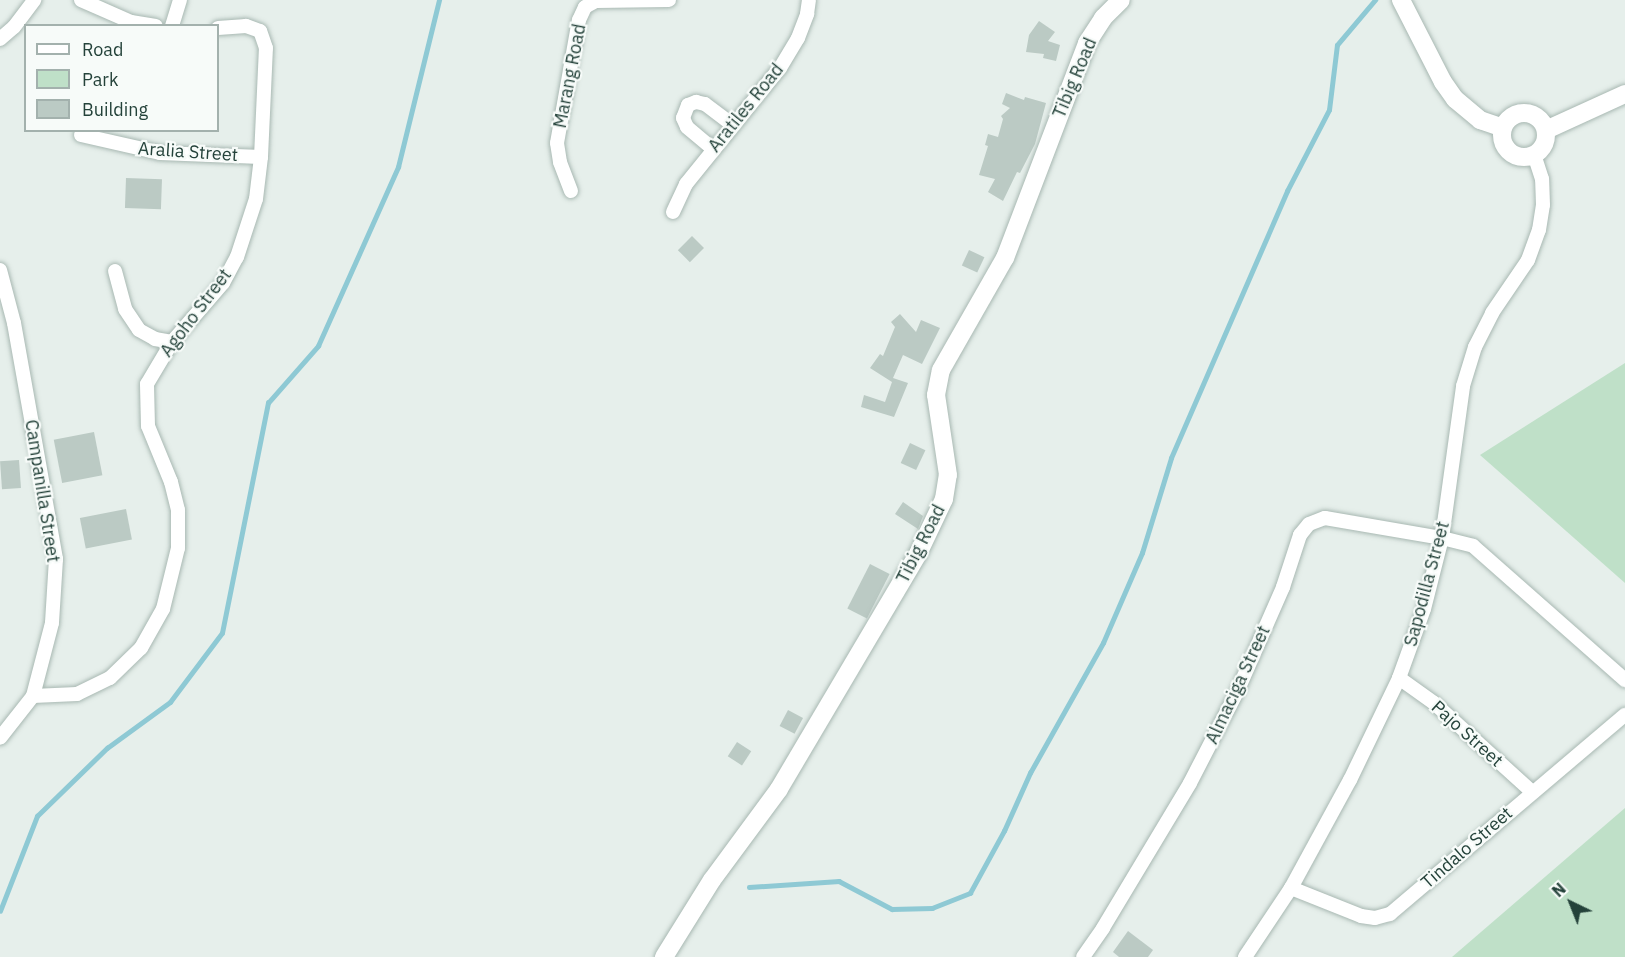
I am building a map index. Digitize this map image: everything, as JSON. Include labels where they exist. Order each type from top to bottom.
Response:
[{"type":"main road","name":"Tibig Road","points":[[664,957],[712,880],[779,789],[918,555],[944,499],[948,474],[936,395],[941,370],[1005,258],[1071,79],[1087,43],[1103,18],[1121,0]]},
{"type":"main road","points":[[1401,0],[1443,82],[1466,111],[1480,120],[1503,128]]},
{"type":"main road","points":[[1546,130],[1625,94]]},
{"type":"main road","points":[[1525,113],[1538,118],[1546,130],[1544,145],[1534,155],[1519,157],[1507,150],[1502,136],[1503,128],[1512,117],[1525,113]]},
{"type":"street","points":[[0,39],[14,27],[34,0]]},
{"type":"street","points":[[81,0],[131,22],[144,24]]},
{"type":"street","points":[[173,24],[180,0]]},
{"type":"street","name":"Marang Road","points":[[571,191],[560,162],[557,143],[579,20],[585,7],[596,2],[669,0]]},
{"type":"street","name":"Aratiles Road","points":[[673,212],[686,184],[780,68],[798,38],[807,14],[808,0]]},
{"type":"street","name":"Agoho Street","points":[[33,696],[77,694],[110,678],[141,648],[163,609],[178,548],[178,510],[171,482],[147,426],[147,384],[172,342],[223,283],[237,257],[256,199],[261,157],[266,48],[260,31],[246,26],[219,28]]},
{"type":"street","points":[[713,149],[687,127],[682,118],[688,105],[696,102],[705,104],[733,126]]},
{"type":"street","name":"Aralia Street","points":[[81,135],[160,153],[261,157]]},
{"type":"street","name":"Sapodilla Street","points":[[1245,957],[1291,888],[1350,780],[1399,678],[1424,609],[1442,538],[1463,386],[1476,347],[1492,314],[1528,260],[1539,230],[1543,205],[1542,179],[1534,155]]},
{"type":"street","name":"Campanilla Street","points":[[0,270],[7,325],[56,559],[52,623],[33,696],[0,738]]},
{"type":"street","points":[[115,271],[125,309],[139,330],[155,339],[172,342]]},
{"type":"street","name":"Almaciga Street","points":[[1083,957],[1109,919],[1195,773],[1238,692],[1283,587],[1300,535],[1309,524],[1325,518],[1442,538],[1473,546],[1625,680]]},
{"type":"street","name":"Pajo Street","points":[[1399,678],[1434,704],[1532,792]]},
{"type":"street","name":"Tindalo Street","points":[[1291,888],[1361,916],[1375,918],[1390,914],[1625,715]]},
{"type":"green space","points":[[1625,363],[1625,583],[1480,455]]},
{"type":"green space","points":[[1625,808],[1625,957],[1452,957]]},
{"type":"building","points":[[1039,21],[1055,32],[1048,41],[1060,45],[1056,61],[1043,58],[1044,54],[1026,52],[1029,35]]},
{"type":"building","points":[[1006,93],[1024,100],[1025,97],[1046,103],[1035,144],[1020,173],[1017,172],[1003,201],[988,192],[995,179],[979,175],[988,146],[985,145],[988,134],[998,137],[1003,119],[1001,116],[1010,108],[1002,104]]},
{"type":"building","points":[[126,178],[162,179],[161,209],[125,208]]},
{"type":"building","points":[[692,236],[704,248],[690,262],[678,250]]},
{"type":"building","points":[[969,250],[984,257],[977,273],[962,265]]},
{"type":"building","points":[[900,314],[916,332],[921,320],[940,328],[922,364],[903,355],[893,378],[908,383],[894,417],[861,407],[864,395],[885,402],[892,382],[870,368],[880,354],[883,356],[895,327],[891,322]]},
{"type":"building","points":[[94,432],[102,475],[62,483],[54,440]]},
{"type":"building","points":[[910,443],[925,450],[916,470],[901,463]]},
{"type":"building","points":[[19,460],[21,488],[2,489],[0,461]]},
{"type":"building","points":[[903,502],[923,516],[918,529],[895,514]]},
{"type":"building","points":[[126,509],[132,539],[86,548],[80,518]]},
{"type":"building","points":[[870,564],[890,574],[867,619],[847,609]]},
{"type":"building","points":[[788,710],[803,718],[795,734],[780,726]]},
{"type":"building","points":[[737,742],[751,751],[742,766],[728,756]]},
{"type":"building","points":[[1128,931],[1153,950],[1148,957],[1119,957],[1113,952]]},
{"type":"waterway","points":[[0,911],[37,816],[107,748],[170,702],[222,633],[268,403],[318,346],[398,167],[439,0]]},
{"type":"waterway","points":[[749,887],[839,881],[892,909],[932,908],[970,893],[1004,831],[1030,773],[1103,643],[1142,553],[1171,458],[1287,191],[1329,110],[1337,45],[1375,0]]}]
